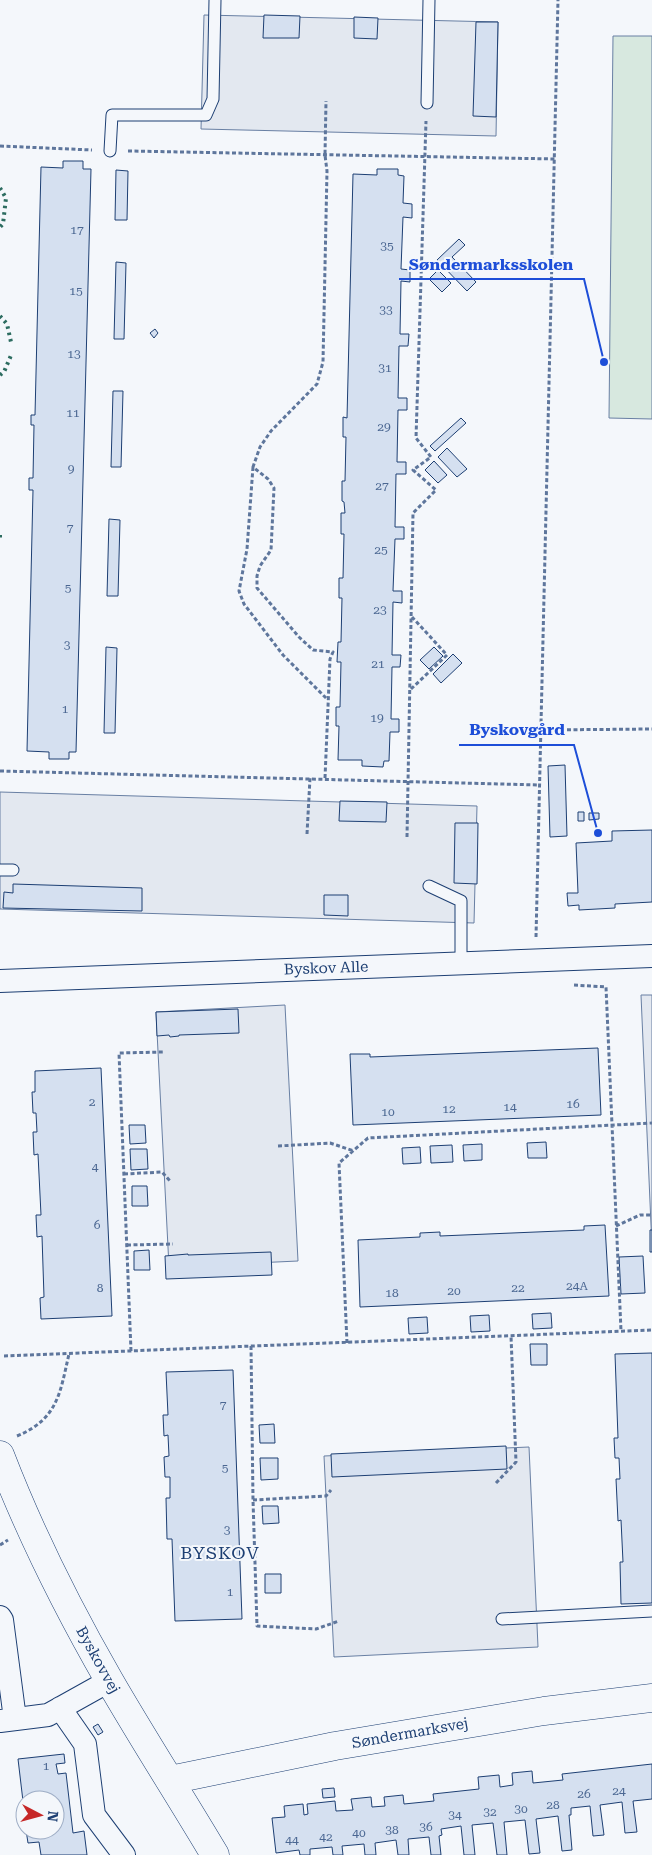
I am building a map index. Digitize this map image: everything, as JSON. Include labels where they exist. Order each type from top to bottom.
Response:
[{"type":"street","name":"Byskov Alle","points":[[0,981],[652,956]]},
{"type":"street","name":"Byskovvej","points":[[5,1447],[21,1508],[62,1593],[109,1681],[215,1855]]},
{"type":"street","points":[[0,1617],[2,1620],[8,1720],[48,1715],[109,1681]]},
{"type":"street","name":"Søndermarksvej","points":[[170,1780],[344,1744],[544,1711],[652,1698]]},
{"type":"street","points":[[60,1708],[85,1744],[94,1816],[124,1855]]},
{"type":"lane","points":[[110,151],[112,115],[206,115],[213,98],[215,0]]},
{"type":"lane","points":[[427,102],[429,0]]},
{"type":"lane","points":[[0,870],[12,870]]},
{"type":"lane","points":[[429,886],[461,901],[461,963]]},
{"type":"lane","points":[[502,1619],[652,1611]]},
{"type":"path","points":[[536,960],[558,0]]},
{"type":"path","points":[[326,101],[325,155],[327,171],[323,362],[317,384],[271,431],[260,447],[254,467],[247,549],[239,591],[244,604],[284,655],[328,701]]},
{"type":"path","points":[[407,837],[414,513],[436,490],[413,470],[431,457],[416,438],[427,102]]},
{"type":"path","points":[[0,146],[110,151],[555,159]]},
{"type":"path","points":[[254,467],[268,479],[274,488],[271,550],[260,566],[257,576],[257,588],[299,637],[313,650],[333,652],[330,659],[325,778]]},
{"type":"path","points":[[411,689],[447,655],[412,617]]},
{"type":"path","points":[[541,730],[652,730]]},
{"type":"path","points":[[0,771],[539,785]]},
{"type":"path","points":[[307,834],[310,778]]},
{"type":"path","points":[[566,985],[606,987],[621,1331]]},
{"type":"path","points":[[131,1351],[119,1053],[163,1052]]},
{"type":"path","points":[[347,1343],[339,1163],[368,1138],[652,1123]]},
{"type":"path","points":[[278,1146],[330,1143],[354,1151]]},
{"type":"path","points":[[124,1174],[162,1172],[170,1181]]},
{"type":"path","points":[[616,1226],[640,1216],[652,1214]]},
{"type":"path","points":[[127,1245],[173,1244]]},
{"type":"path","points":[[4,1356],[652,1330]]},
{"type":"path","points":[[496,1483],[516,1462],[511,1336]]},
{"type":"path","points":[[251,1346],[257,1626],[316,1629],[340,1621]]},
{"type":"path","points":[[5,1447],[48,1417],[60,1392],[69,1354]]},
{"type":"path","points":[[253,1500],[326,1496],[331,1490]]},
{"type":"shaded area","points":[[204,15],[498,22],[496,136],[201,129]]},
{"type":"shaded area","points":[[613,36],[652,36],[652,419],[609,418]]},
{"type":"shaded area","points":[[0,792],[477,806],[474,923],[0,909]]},
{"type":"shaded area","points":[[641,995],[652,995],[652,1248]]},
{"type":"shaded area","points":[[285,1005],[298,1261],[169,1267],[156,1012]]},
{"type":"shaded area","points":[[529,1447],[538,1647],[334,1657],[324,1456]]},
{"type":"building","points":[[264,15],[300,16],[299,38],[263,38]]},
{"type":"building","points":[[354,17],[378,18],[377,39],[354,38]]},
{"type":"building","points":[[476,22],[498,22],[496,117],[473,116]]},
{"type":"building","points":[[63,161],[83,161],[83,169],[91,169],[76,752],[69,752],[69,759],[49,759],[49,752],[27,751],[33,490],[29,490],[29,478],[33,478],[34,425],[31,425],[31,415],[35,415],[41,167],[63,168]]},
{"type":"building","points":[[377,169],[398,169],[398,175],[404,176],[403,203],[412,204],[412,218],[403,217],[401,269],[410,270],[410,282],[401,281],[400,334],[409,334],[408,346],[399,346],[398,398],[407,398],[407,410],[398,410],[397,462],[406,462],[406,474],[396,474],[395,527],[404,527],[404,539],[395,539],[393,591],[402,591],[402,603],[393,602],[392,655],[401,655],[400,667],[392,667],[391,719],[399,719],[399,732],[390,732],[389,761],[384,761],[383,767],[362,766],[362,760],[338,760],[339,726],[336,726],[336,707],[340,707],[341,662],[337,662],[338,642],[341,642],[342,598],[339,598],[339,578],[343,578],[344,534],[341,534],[341,513],[345,513],[344,502],[342,501],[342,481],[345,481],[346,437],[343,437],[343,417],[347,418],[353,174],[377,175]]},
{"type":"building","points":[[116,170],[128,171],[127,220],[115,220]]},
{"type":"building","points":[[459,239],[465,245],[452,257],[476,282],[467,291],[437,260]]},
{"type":"building","points":[[116,262],[126,263],[124,339],[114,339]]},
{"type":"building","points":[[438,270],[451,283],[442,292],[429,279]]},
{"type":"building","points":[[155,329],[158,333],[154,338],[150,333]]},
{"type":"building","points":[[113,391],[123,391],[121,467],[111,467]]},
{"type":"building","points":[[461,418],[466,423],[435,451],[430,446]]},
{"type":"building","points":[[447,448],[467,469],[457,477],[438,457]]},
{"type":"building","points":[[434,461],[447,475],[438,483],[425,470]]},
{"type":"building","points":[[109,519],[120,520],[118,596],[107,596]]},
{"type":"building","points":[[106,647],[117,648],[115,733],[104,733]]},
{"type":"building","points":[[434,647],[443,656],[429,669],[420,660]]},
{"type":"building","points":[[453,654],[462,663],[441,683],[433,674]]},
{"type":"building","points":[[565,765],[567,836],[550,837],[548,766]]},
{"type":"building","points":[[340,801],[387,802],[386,822],[339,821]]},
{"type":"building","points":[[578,812],[584,812],[584,821],[578,821]]},
{"type":"building","points":[[589,813],[599,813],[599,819],[589,820]]},
{"type":"building","points":[[455,823],[478,823],[477,884],[454,883]]},
{"type":"building","points":[[652,830],[652,902],[615,904],[615,908],[579,910],[579,905],[568,906],[567,893],[578,893],[576,843],[612,841],[612,831]]},
{"type":"building","points":[[13,884],[142,888],[142,911],[3,908],[4,892],[13,893]]},
{"type":"building","points":[[324,895],[348,895],[348,916],[324,915]]},
{"type":"building","points":[[238,1009],[239,1033],[157,1036],[156,1012]]},
{"type":"building","points":[[598,1048],[601,1115],[353,1125],[350,1054],[370,1054],[370,1057]]},
{"type":"building","points":[[101,1068],[112,1316],[41,1319],[40,1298],[44,1297],[42,1236],[37,1237],[36,1215],[41,1215],[38,1154],[34,1155],[33,1132],[37,1132],[36,1113],[33,1113],[32,1092],[35,1092],[35,1071]]},
{"type":"building","points":[[129,1125],[145,1125],[146,1143],[130,1144]]},
{"type":"building","points":[[546,1142],[547,1158],[528,1158],[527,1143]]},
{"type":"building","points":[[482,1144],[482,1160],[464,1161],[463,1145]]},
{"type":"building","points":[[452,1145],[453,1162],[431,1163],[430,1146]]},
{"type":"building","points":[[420,1147],[421,1163],[403,1164],[402,1148]]},
{"type":"building","points":[[130,1149],[147,1149],[148,1169],[131,1170]]},
{"type":"building","points":[[132,1186],[147,1186],[148,1206],[132,1206]]},
{"type":"building","points":[[605,1225],[609,1296],[360,1307],[358,1240],[420,1237],[420,1233],[440,1232],[440,1236],[584,1230],[584,1226]]},
{"type":"building","points":[[650,1230],[652,1230],[652,1252],[650,1252]]},
{"type":"building","points":[[149,1250],[150,1270],[134,1270],[134,1251]]},
{"type":"building","points":[[271,1252],[272,1275],[166,1279],[165,1256]]},
{"type":"building","points":[[643,1256],[645,1293],[621,1294],[619,1257]]},
{"type":"building","points":[[551,1313],[552,1328],[533,1329],[532,1314]]},
{"type":"building","points":[[489,1315],[490,1331],[471,1332],[470,1316]]},
{"type":"building","points":[[427,1317],[428,1333],[409,1334],[408,1318]]},
{"type":"building","points":[[530,1344],[547,1344],[547,1365],[531,1365]]},
{"type":"building","points":[[652,1353],[652,1603],[621,1604],[620,1562],[623,1562],[621,1520],[618,1521],[616,1479],[620,1479],[619,1458],[615,1458],[614,1438],[618,1438],[615,1354]]},
{"type":"building","points":[[233,1370],[242,1619],[175,1621],[172,1539],[167,1539],[166,1498],[170,1498],[170,1477],[165,1477],[164,1457],[169,1456],[168,1435],[164,1436],[163,1415],[168,1415],[166,1372]]},
{"type":"building","points":[[274,1424],[275,1443],[260,1443],[259,1425]]},
{"type":"building","points":[[506,1446],[507,1469],[332,1477],[331,1454]]},
{"type":"building","points":[[260,1458],[278,1458],[278,1479],[261,1480]]},
{"type":"building","points":[[262,1506],[278,1506],[279,1523],[263,1524]]},
{"type":"building","points":[[265,1574],[281,1574],[281,1593],[265,1593]]},
{"type":"building","points":[[98,1724],[103,1732],[98,1735],[93,1727]]},
{"type":"building","points":[[64,1754],[65,1763],[56,1764],[58,1774],[66,1773],[73,1833],[84,1831],[87,1855],[41,1855],[39,1842],[28,1843],[28,1840],[65,1840],[65,1790],[22,1790],[18,1759]]},
{"type":"building","points":[[652,1764],[652,1799],[633,1801],[637,1832],[625,1833],[622,1802],[600,1805],[604,1835],[593,1836],[590,1806],[571,1808],[571,1815],[569,1815],[572,1850],[562,1851],[558,1816],[536,1819],[540,1853],[529,1854],[525,1820],[504,1822],[507,1855],[497,1855],[493,1823],[472,1825],[475,1855],[464,1855],[461,1826],[441,1829],[442,1835],[439,1836],[441,1855],[431,1855],[429,1837],[408,1839],[409,1855],[398,1855],[396,1840],[375,1843],[376,1855],[365,1855],[364,1844],[342,1846],[343,1855],[333,1855],[332,1847],[310,1849],[310,1855],[300,1855],[299,1850],[276,1853],[272,1818],[285,1817],[284,1806],[303,1804],[304,1815],[308,1814],[307,1804],[335,1801],[336,1811],[353,1810],[351,1799],[371,1797],[372,1807],[385,1806],[384,1797],[403,1795],[404,1804],[434,1801],[433,1794],[479,1789],[478,1777],[499,1775],[500,1787],[513,1785],[512,1773],[532,1771],[533,1783],[563,1780],[562,1774]]},
{"type":"building","points":[[334,1788],[335,1797],[323,1798],[322,1789]]},
{"type":"hedge","points":[[0,188],[6,198],[3,224],[0,227]]},
{"type":"hedge","points":[[0,316],[7,324],[11,342]]},
{"type":"hedge","points":[[0,375],[4,372],[12,353]]},
{"type":"place","name":"Søndermarksskolen","points":[[604,362]]},
{"type":"place","name":"Byskovgård","points":[[598,833]]},
{"type":"district","name":"BYSKOV","points":[[220,1553]]}]
